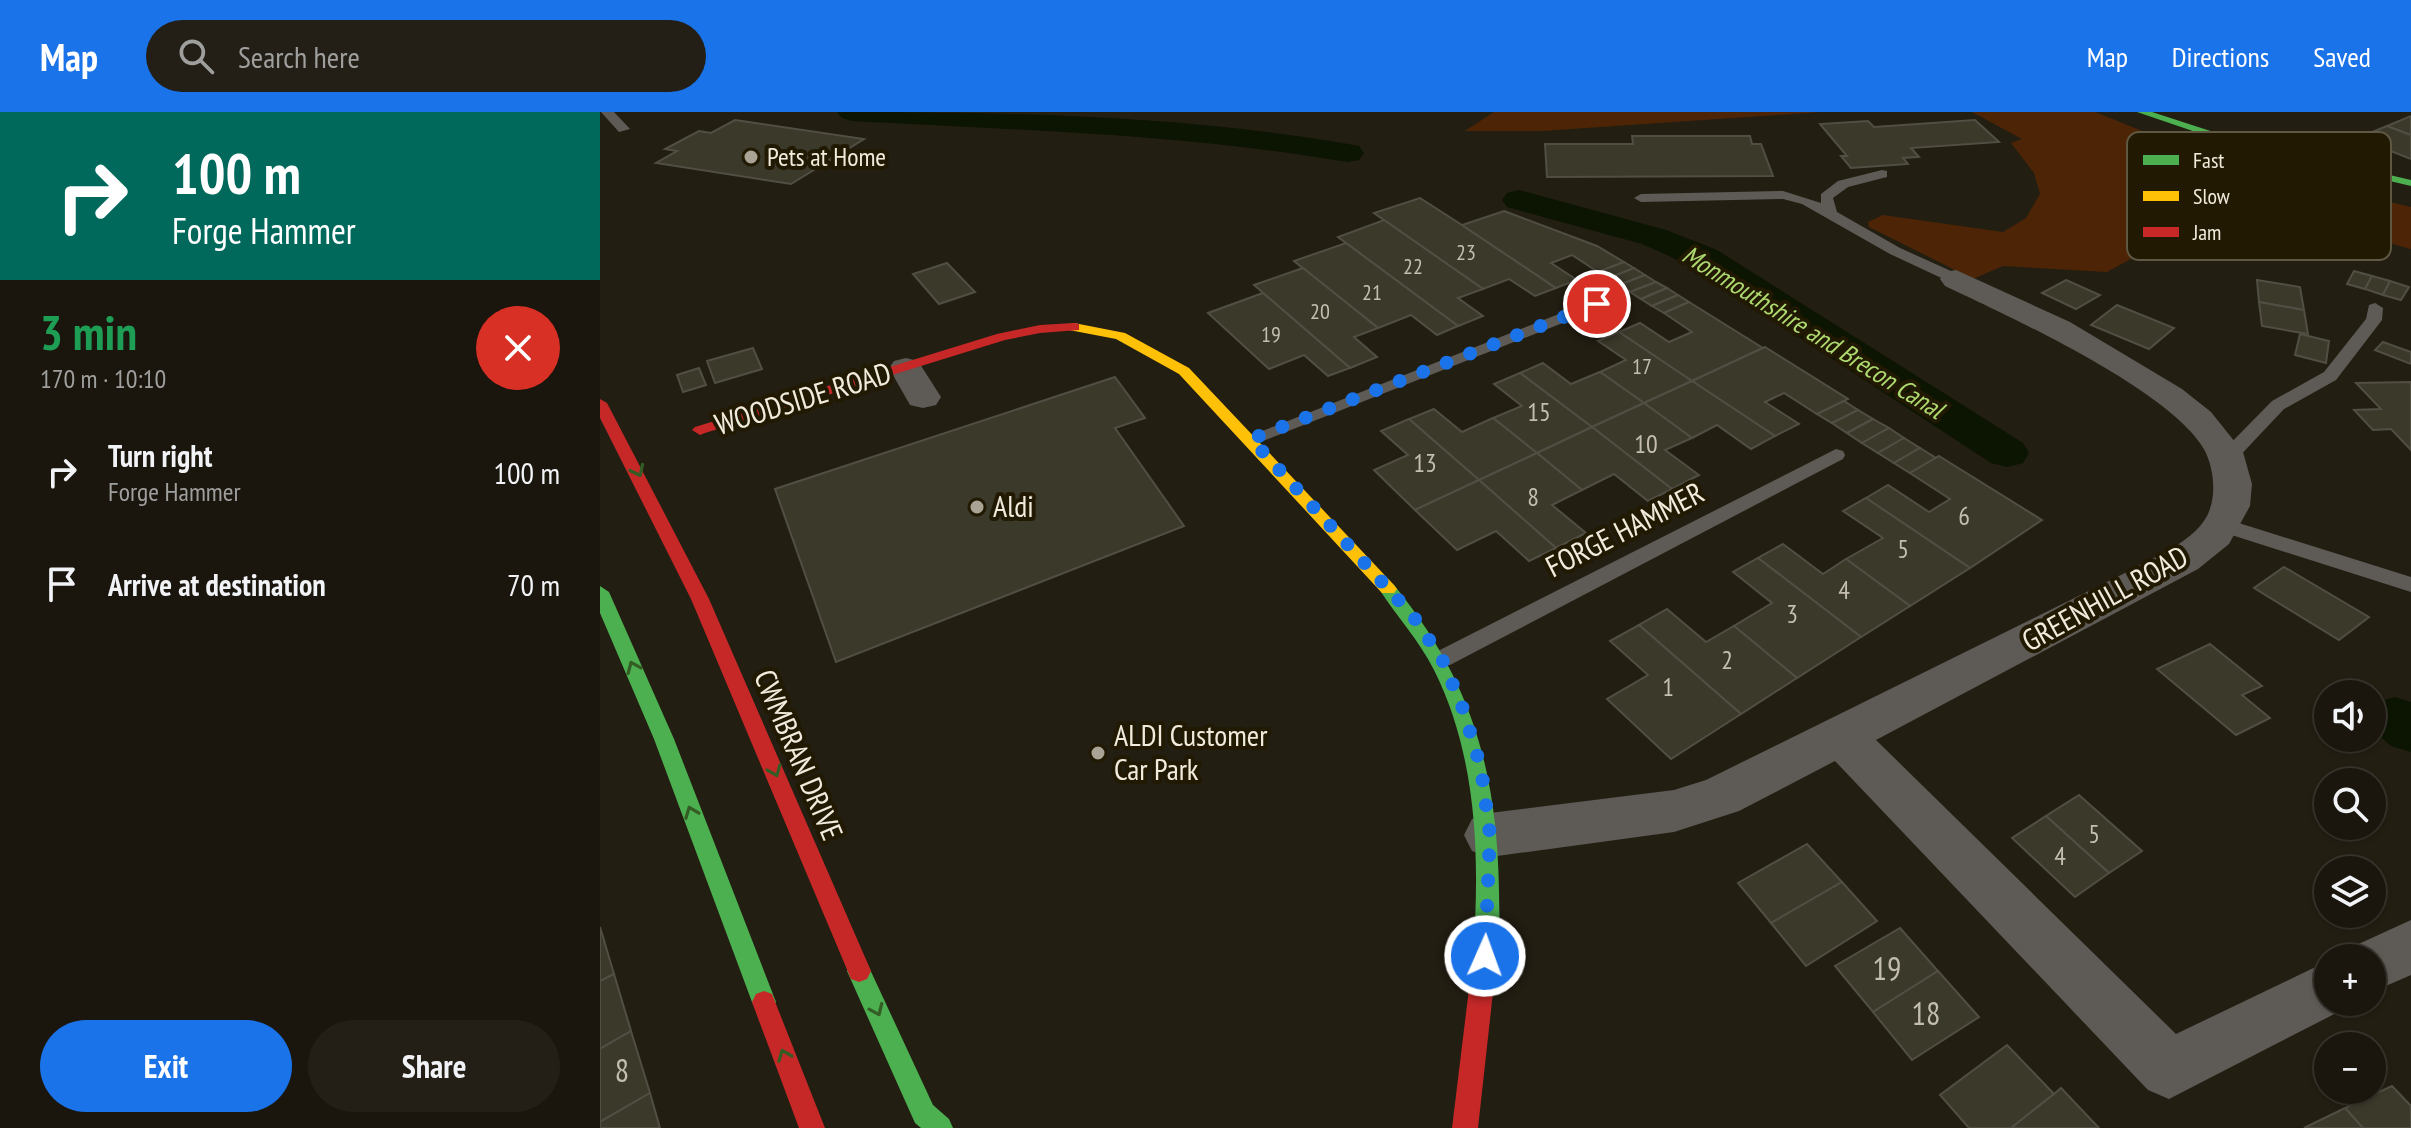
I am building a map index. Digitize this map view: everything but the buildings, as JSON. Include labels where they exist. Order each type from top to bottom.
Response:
[{"type":"street","points":[[2142,112],[2204,132]]},
{"type":"street","points":[[2391,178],[2411,183]]},
{"type":"street","points":[[1956,279],[2051,327],[2159,391],[2206,429],[2227,458],[2232,481],[2223,525]]},
{"type":"street","name":"WOODSIDE ROAD","points":[[700,430],[914,382],[1029,332],[1075,327],[1098,330],[1143,345],[1184,371],[1251,439],[1413,616],[1442,659],[1463,709],[1481,768],[1490,835],[1485,956],[1465,1128]]},
{"type":"street","name":"CWMBRAN DRIVE","points":[[600,403],[634,463],[746,699],[844,938],[924,1114],[940,1128]]},
{"type":"street","name":"GREENHILL ROAD","points":[[1490,835],[1674,811],[1721,796],[2138,585],[2200,546],[2223,525]]},
{"type":"street","points":[[600,592],[664,739],[812,1128]]},
{"type":"street","points":[[1842,737],[2169,1069],[2314,995]]},
{"type":"street","points":[[2386,959],[2411,946]]},
{"type":"lane","points":[[600,120],[616,120]]},
{"type":"lane","points":[[1830,211],[1826,197],[1835,188],[1882,174]]},
{"type":"lane","points":[[1641,198],[1783,195],[1830,211],[1895,251],[1956,279]]},
{"type":"lane","points":[[1251,439],[1597,304]]},
{"type":"lane","points":[[2227,458],[2278,405],[2330,376],[2374,320],[2375,308]]},
{"type":"lane","name":"FORGE HAMMER","points":[[1442,659],[1836,455]]},
{"type":"lane","points":[[2223,525],[2411,585]]},
{"type":"shaded area","points":[[1494,112],[1822,112],[1542,131],[1465,131]]},
{"type":"shaded area","points":[[1972,112],[2095,112],[2145,132],[2127,132],[2129,260],[2107,272],[2003,266],[1973,279],[1869,227],[1868,222],[1883,215],[2003,232],[2026,218],[2040,194],[2034,173],[2011,143],[2022,139]]},
{"type":"shaded area","points":[[2391,202],[2411,207],[2411,249],[2391,243]]},
{"type":"waterway","name":"Monmouthshire and Brecon Canal","points":[[852,112],[1147,128],[1253,137],[1348,153]]},
{"type":"waterway","name":"Monmouthshire and Brecon Canal","points":[[1519,200],[1654,237],[1704,258],[2007,453]]},
{"type":"waterway","name":"Monmouthshire and Brecon Canal","points":[[2395,719],[2411,730]]},
{"type":"traffic: fast","points":[[2142,112],[2204,132]]},
{"type":"traffic: fast","points":[[2391,178],[2411,183]]},
{"type":"traffic: fast","points":[[1388,589],[1419,628],[1444,670],[1462,715],[1475,761],[1487,858],[1485,956]]},
{"type":"traffic: fast","points":[[600,592],[664,739],[764,1002]]},
{"type":"traffic: fast","points":[[859,971],[924,1114],[940,1128]]},
{"type":"traffic: slow","points":[[1074,327],[1120,336],[1184,371],[1388,589]]},
{"type":"traffic: jam","points":[[700,430],[1002,337],[1040,329],[1074,327]]},
{"type":"traffic: jam","points":[[600,403],[700,599],[859,971]]},
{"type":"traffic: jam","points":[[1465,1128],[1485,956]]},
{"type":"traffic: jam","points":[[764,1002],[812,1128]]},
{"type":"place","name":"Pets at Home","points":[[751,157]]},
{"type":"place","name":"Aldi","points":[[977,507]]},
{"type":"place","name":"ALDI Customer Car Park","points":[[1098,753]]},
{"type":"route","points":[[1485,956],[1490,835],[1481,768],[1463,709],[1442,659],[1413,616],[1251,439],[1597,304]]}]
